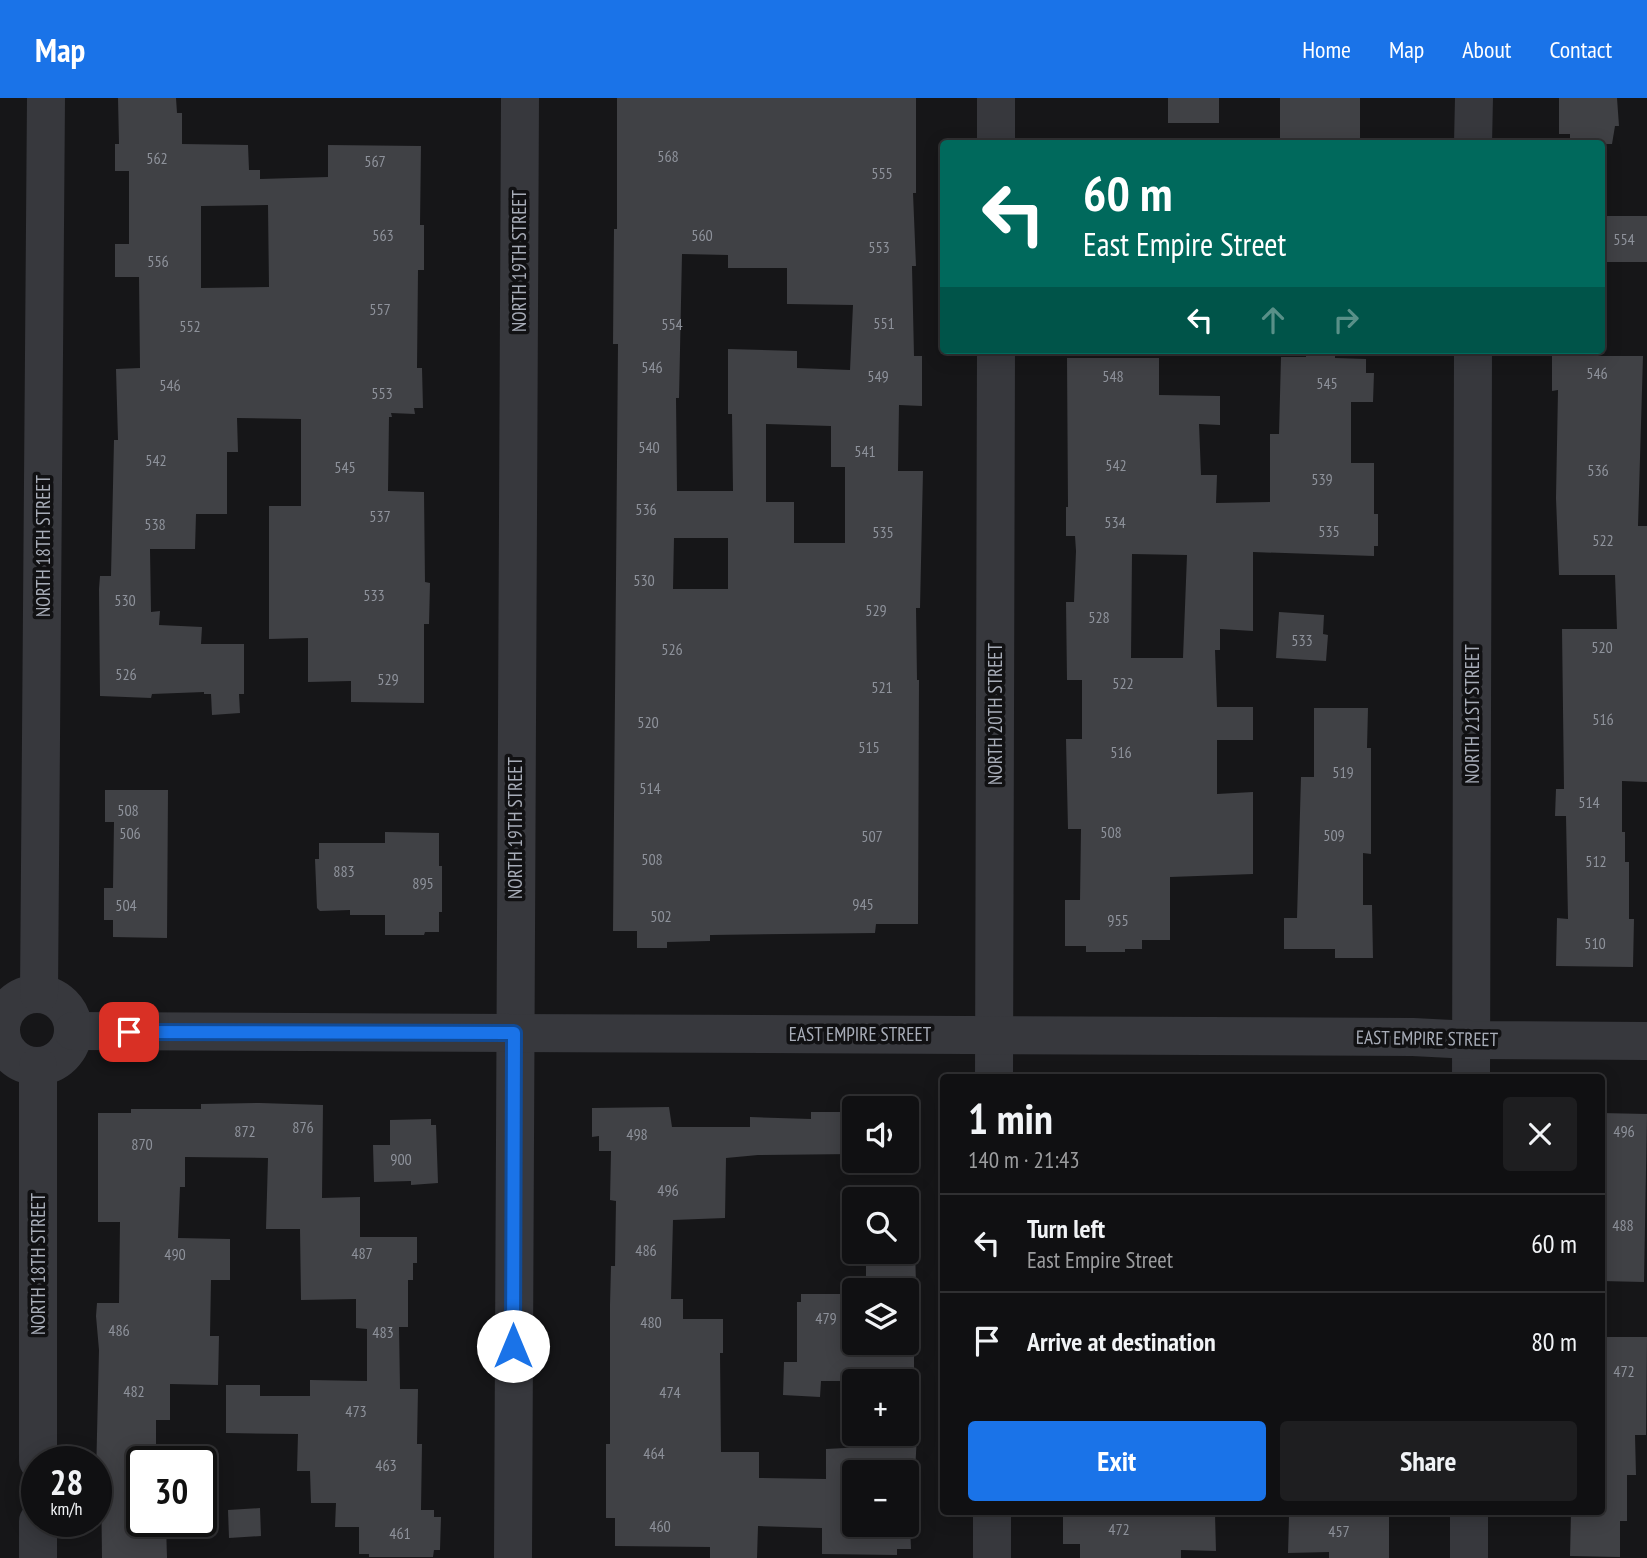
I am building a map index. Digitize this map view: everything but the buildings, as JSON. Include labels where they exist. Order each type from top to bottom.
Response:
[{"type":"street","name":"NORTH 18TH STREET","points":[[39,994],[46,98]]},
{"type":"street","name":"NORTH 19TH STREET","points":[[513,1558],[520,98]]},
{"type":"street","points":[[996,98],[996,140]]},
{"type":"street","points":[[1474,98],[1474,140]]},
{"type":"street","name":"NORTH 20TH STREET","points":[[994,1074],[996,354]]},
{"type":"street","name":"NORTH 21ST STREET","points":[[1471,1074],[1473,354]]},
{"type":"street","points":[[39,994],[60,1001],[71,1019],[73,1031],[67,1050],[59,1059],[38,1066],[27,1065],[8,1052],[0,1030],[2,1018],[7,1008],[17,999],[39,994]]},
{"type":"street","name":"EAST EMPIRE STREET","points":[[73,1031],[1399,1037],[1647,1041]]},
{"type":"street","name":"NORTH 18TH STREET","points":[[38,1066],[38,1446]]},
{"type":"street","points":[[992,1515],[992,1558]]},
{"type":"street","points":[[1469,1515],[1469,1558]]},
{"type":"street","points":[[38,1537],[38,1558]]},
{"type":"route","points":[[129,1032],[514,1033],[513,1346]]}]
